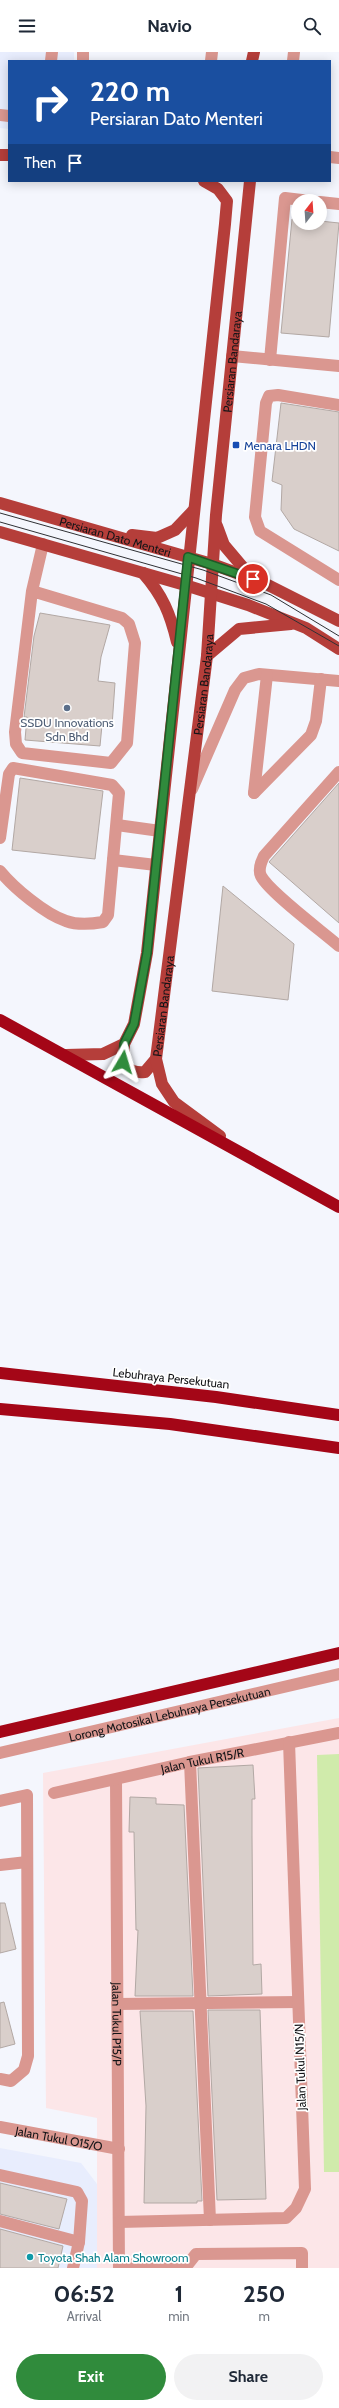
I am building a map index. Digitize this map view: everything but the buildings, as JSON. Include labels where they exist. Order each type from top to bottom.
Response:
[{"type":"highway","points":[[0,1020],[66,1055],[339,1207]]},
{"type":"highway","name":"Lebuhraya Persekutuan","points":[[0,1373],[216,1397],[339,1415]]},
{"type":"highway","points":[[0,1409],[170,1424],[339,1448]]},
{"type":"highway","points":[[0,1732],[339,1654]]},
{"type":"main road","name":"Persiaran Bandaraya","points":[[124,1044],[134,1024],[147,953],[180,653],[185,585],[225,224],[226,201],[218,189],[206,182]]},
{"type":"main road","name":"Persiaran Bandaraya","points":[[238,1150],[174,1102],[162,1084],[156,1059],[206,656],[209,592],[216,515],[250,182]]},
{"type":"main road","name":"Persiaran Dato Menteri","points":[[0,503],[212,564],[253,579],[339,621]]},
{"type":"main road","points":[[94,530],[157,538],[174,530],[193,511]]},
{"type":"main road","points":[[216,515],[218,532],[224,545],[253,579]]},
{"type":"main road","points":[[0,532],[209,592],[306,628],[339,649]]},
{"type":"main road","points":[[143,573],[166,605],[180,653]]},
{"type":"main road","points":[[206,656],[239,629],[296,624]]},
{"type":"main road","points":[[66,1055],[103,1054],[124,1044],[123,1062],[126,1068],[131,1071],[145,1072],[156,1059]]},
{"type":"street","points":[[270,360],[285,198],[291,199]]},
{"type":"street","points":[[327,203],[339,204]]},
{"type":"street","points":[[232,356],[339,366]]},
{"type":"street","points":[[339,405],[278,395],[269,396],[266,403],[255,517],[260,531],[339,580]]},
{"type":"street","points":[[32,591],[122,618],[129,624],[135,643],[127,743],[112,763],[22,753],[16,744],[15,732],[32,591],[43,544]]},
{"type":"street","points":[[189,794],[235,690],[244,678],[258,674],[339,681]]},
{"type":"street","points":[[267,675],[254,793],[311,734],[316,721],[320,679]]},
{"type":"street","points":[[0,838],[9,774],[14,768],[112,785],[119,793],[108,915],[103,922],[92,924],[66,921],[28,898],[0,871]]},
{"type":"street","points":[[339,772],[264,856],[260,871],[261,877],[277,893],[339,946]]},
{"type":"street","points":[[117,825],[160,831]]},
{"type":"street","points":[[113,860],[156,865]]},
{"type":"street","name":"Lorong Motosikal Lebuhraya Persekutuan","points":[[0,1753],[339,1674]]},
{"type":"street","name":"Jalan Tukul R15/R","points":[[54,1793],[190,1762],[289,1742],[339,1734]]},
{"type":"street","name":"Jalan Tukul N15/N","points":[[119,2222],[286,2218],[296,2208],[305,2188],[289,1742]]},
{"type":"street","points":[[190,1762],[210,2220]]},
{"type":"street","name":"Jalan Tukul P15/P","points":[[116,1780],[119,2266]]},
{"type":"street","points":[[0,1801],[27,1795],[28,2056],[24,2070],[11,2082],[0,2079]]},
{"type":"street","points":[[0,1865],[27,1862]]},
{"type":"street","points":[[117,2004],[298,2002]]},
{"type":"street","name":"Jalan Tukul O15/O","points":[[0,2127],[118,2149]]},
{"type":"street","points":[[0,2175],[76,2192],[82,2201],[79,2242],[73,2268]]},
{"type":"street","points":[[0,2221],[79,2242]]},
{"type":"street","points":[[119,2266],[185,2268],[196,2254],[302,2253],[302,2268]]},
{"type":"shaded area","points":[[0,52],[74,52],[74,60],[8,60],[8,129],[0,128]]},
{"type":"shaded area","points":[[339,1718],[339,2268],[97,2268],[97,2118],[46,2108],[43,1773]]},
{"type":"shaded area","points":[[0,2148],[81,2163],[97,2184],[97,2268],[0,2268]]},
{"type":"green space","points":[[339,1754],[339,2172],[324,2172],[317,1755]]},
{"type":"tram line","points":[[0,513],[203,570],[271,595],[339,636]]},
{"type":"tram line","points":[[0,522],[196,578],[266,604],[339,646]]},
{"type":"place","name":"Menara LHDN","points":[[236,445]]},
{"type":"place","name":"SSDU Innovations Sdn Bhd","points":[[67,708]]},
{"type":"place","name":"Toyota Shah Alam Showroom","points":[[30,2257]]},
{"type":"route","points":[[123,1062],[124,1044],[129,1037],[134,1024],[147,953],[180,653],[188,557],[253,579]]}]
